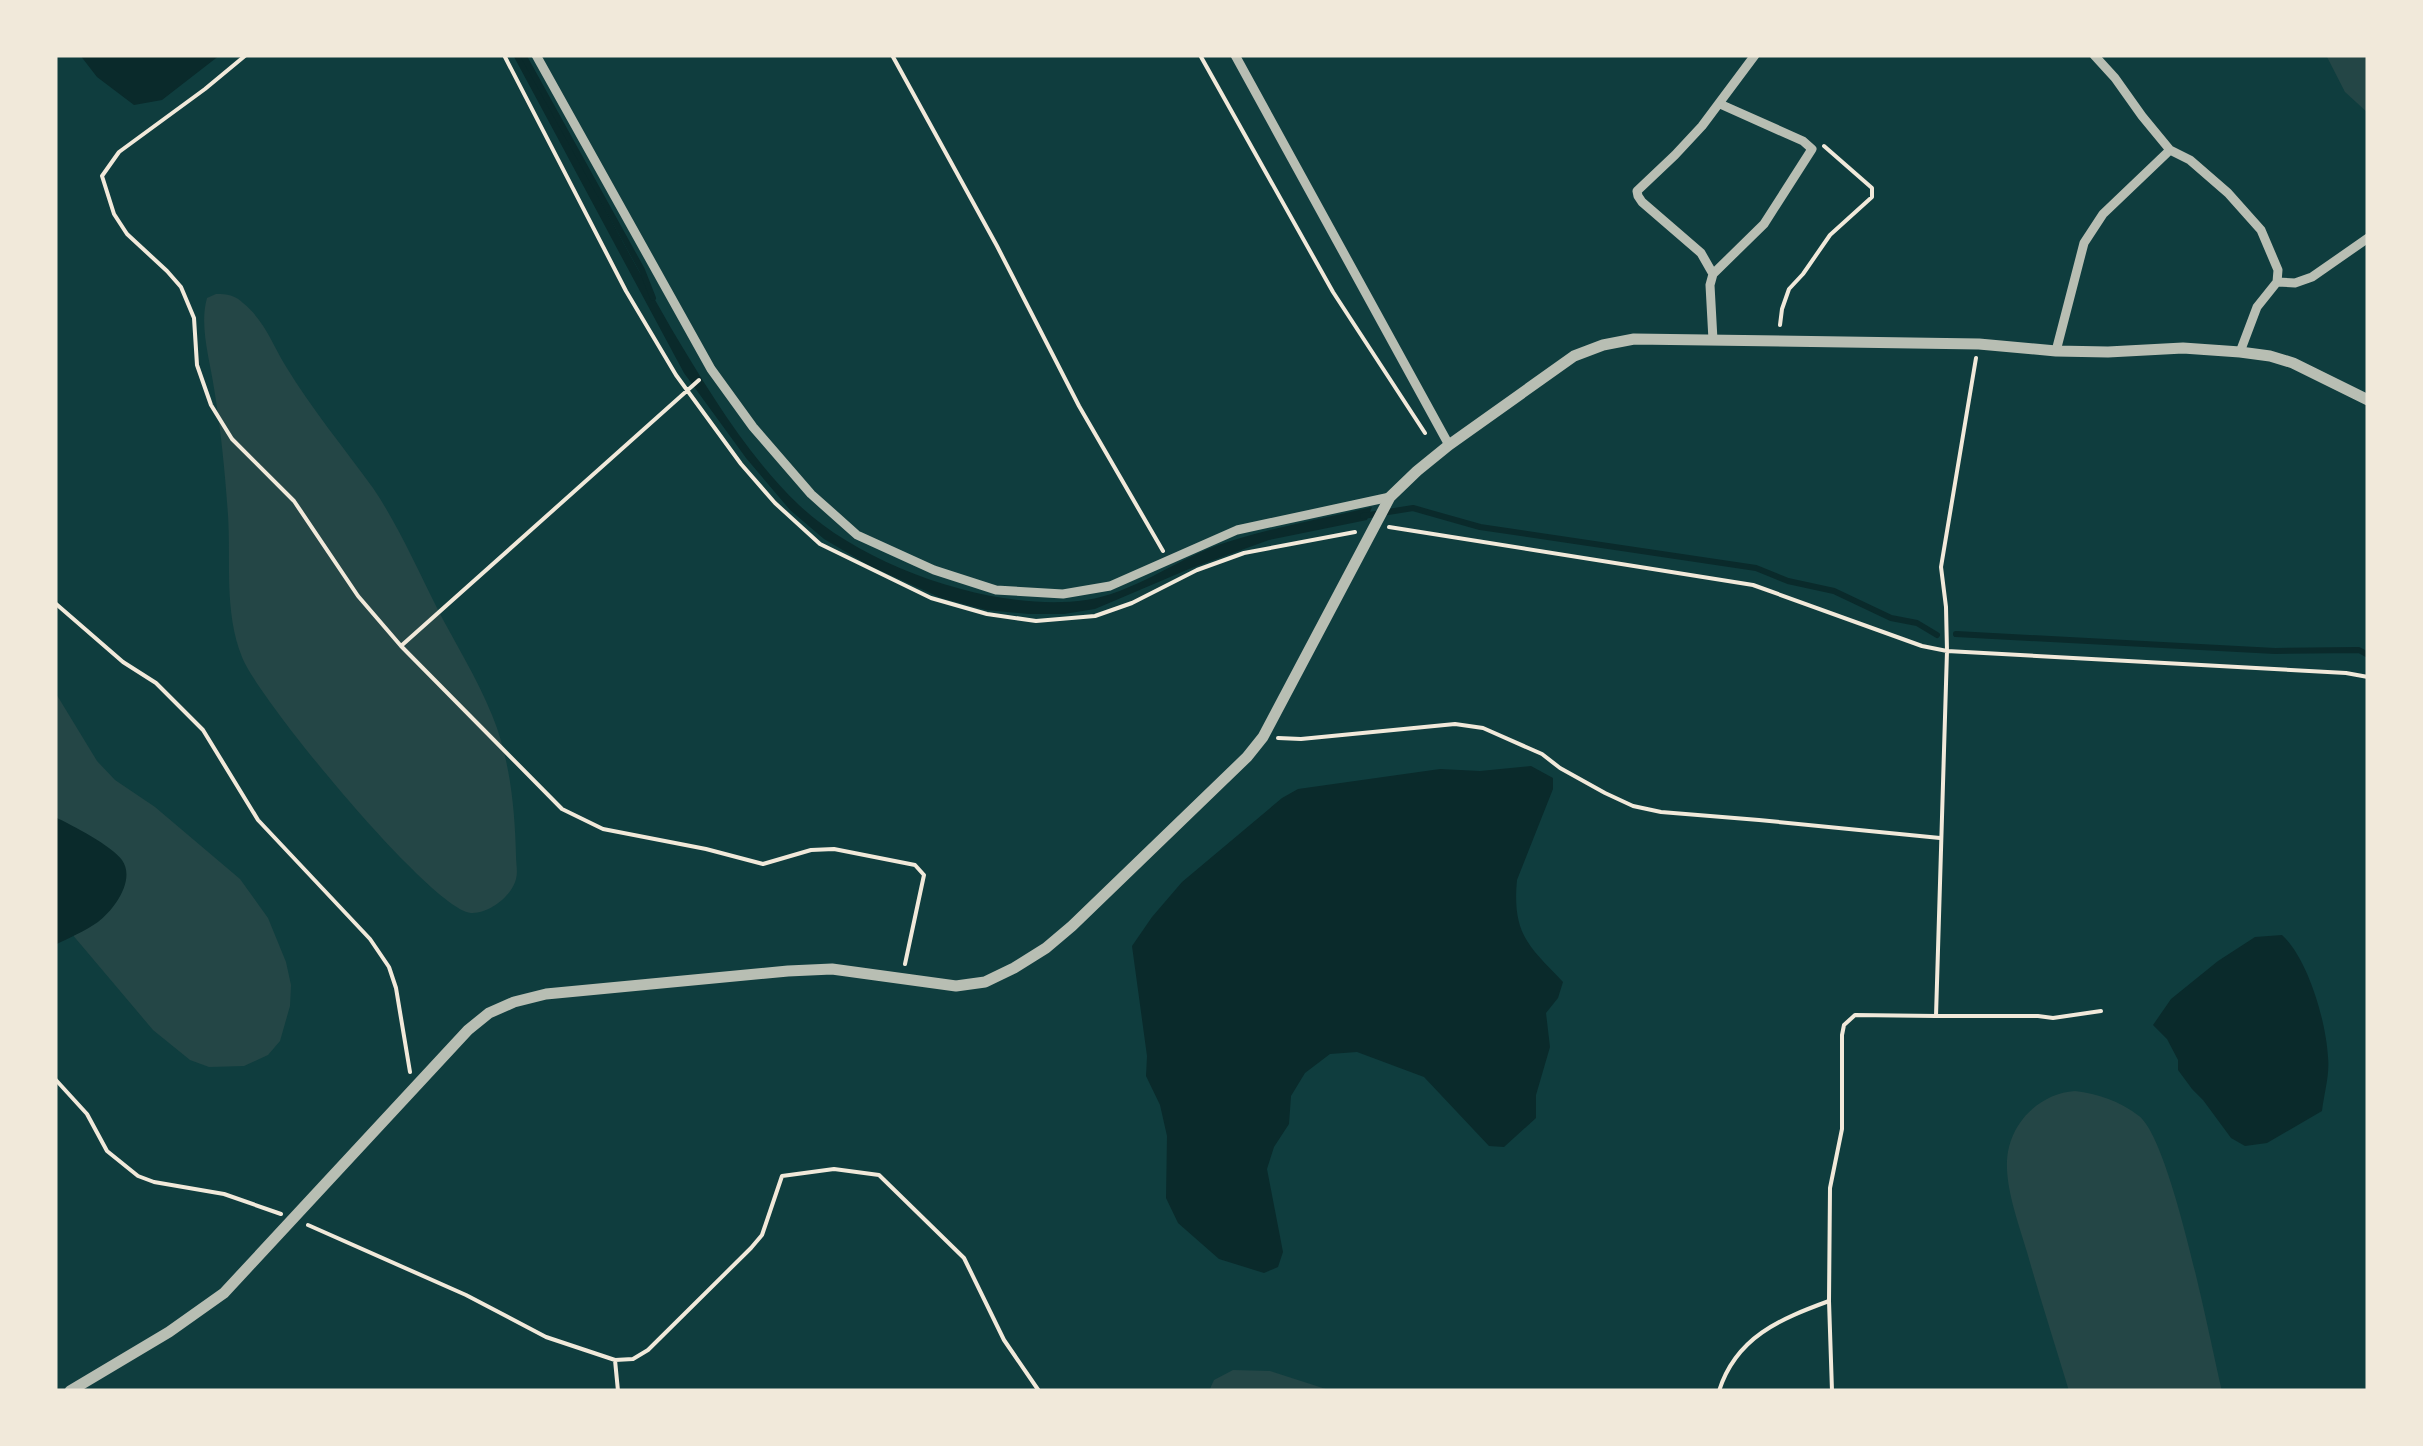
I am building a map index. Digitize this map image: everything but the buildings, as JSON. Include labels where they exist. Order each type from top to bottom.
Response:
[{"type":"street","points":[[536,55],[711,369],[753,427],[811,494],[856,535],[934,570],[996,590],[1064,594],[1110,586],[1237,530],[1390,497]]},
{"type":"street","points":[[1235,55],[1444,449]]},
{"type":"street","points":[[1713,274],[1701,253],[1642,202],[1637,190],[1676,155],[1755,55]]},
{"type":"street","points":[[2094,55],[2170,150],[2190,160],[2228,193],[2261,230],[2278,270],[2277,282],[2257,307],[2240,352]]},
{"type":"street","points":[[1714,340],[1710,285],[1713,274],[1764,224],[1812,149],[1720,104]]},
{"type":"street","points":[[2056,351],[2084,244],[2110,207],[2170,150]]},
{"type":"street","points":[[2277,282],[2312,277],[2368,238]]},
{"type":"street","points":[[70,1391],[224,1294],[468,1030],[490,1013],[514,1002],[546,994],[832,969],[956,986],[985,982],[1046,948],[1247,757],[1263,736],[1390,497],[1444,449],[1574,356],[1603,344],[1634,340],[1979,344],[2108,352],[2183,348],[2240,352],[2293,363],[2368,400]]},
{"type":"path","points":[[246,55],[120,152],[102,176],[114,214],[127,234],[180,288],[194,318],[197,364],[211,405],[232,439],[294,501],[358,596],[400,646],[562,809],[603,829],[763,864],[811,850],[834,849],[915,865],[924,875],[902,978]]},
{"type":"path","points":[[504,55],[626,291],[676,375],[741,464],[775,503],[820,544],[931,598],[987,614],[1036,621],[1095,616],[1244,553],[1392,527],[1753,585],[1947,652],[2368,677]]},
{"type":"path","points":[[892,55],[1079,406],[1168,559]]},
{"type":"path","points":[[1200,55],[1334,292],[1444,449]]},
{"type":"path","points":[[1780,341],[1782,309],[1789,290],[1830,235],[1872,197],[1872,188],[1822,144],[1810,146]]},
{"type":"path","points":[[1936,1016],[1947,652],[1941,567],[1979,344]]},
{"type":"path","points":[[400,646],[711,369]]},
{"type":"path","points":[[55,603],[123,662],[156,684],[193,720],[258,820],[370,939],[389,968],[396,988],[412,1088]]},
{"type":"path","points":[[1263,736],[1301,739],[1455,724],[1483,728],[1542,754],[1560,768],[1633,806],[1661,812],[1940,838]]},
{"type":"path","points":[[1832,1391],[1828,1302],[1830,1188],[1842,1129],[1844,1025],[1854,1015],[2054,1018],[2101,1011]]},
{"type":"path","points":[[55,1079],[87,1114],[107,1151],[138,1176],[224,1194],[293,1218],[466,1295],[546,1336],[615,1360],[633,1359],[648,1350],[751,1248],[762,1235],[782,1176],[834,1170],[879,1175],[964,1258],[1004,1340],[1039,1391]]},
{"type":"path","points":[[1720,1391],[1730,1365],[1770,1325],[1828,1302]]},
{"type":"path","points":[[615,1360],[618,1391]]},
{"type":"shaded area","points":[[80,55],[220,55],[162,100],[134,105],[97,77]]},
{"type":"shaded area","points":[[513,55],[523,55],[652,294],[729,421],[799,505],[859,548],[933,581],[1012,599],[1050,602],[1086,600],[1120,591],[1218,545],[1256,534],[1372,507],[1367,520],[1269,540],[1095,609],[1064,614],[986,610],[941,598],[868,565],[824,539],[790,510],[684,373]]},
{"type":"shaded area","points":[[2326,55],[2368,55],[2368,113],[2345,92]]},
{"type":"shaded area","points":[[216,294],[237,298],[257,317],[306,397],[373,488],[486,701],[507,766],[517,870],[510,892],[485,911],[471,913],[451,903],[386,842],[311,756],[242,657],[230,605],[224,467],[205,331],[207,298]]},
{"type":"shaded area","points":[[55,692],[97,761],[115,780],[155,807],[240,879],[268,918],[291,985],[290,1006],[280,1041],[268,1055],[244,1066],[209,1067],[190,1060],[153,1030],[55,914]]},
{"type":"shaded area","points":[[1531,766],[1553,778],[1553,789],[1517,880],[1517,914],[1525,938],[1563,982],[1558,998],[1546,1013],[1550,1047],[1536,1095],[1536,1118],[1504,1147],[1489,1146],[1424,1077],[1357,1052],[1330,1054],[1305,1073],[1291,1096],[1289,1124],[1274,1147],[1267,1169],[1283,1252],[1278,1267],[1264,1273],[1219,1259],[1178,1223],[1166,1198],[1167,1136],[1160,1105],[1146,1076],[1147,1056],[1132,946],[1182,882],[1298,789],[1440,769],[1480,771]]},
{"type":"shaded area","points":[[55,817],[117,854],[126,868],[126,876],[121,894],[104,917],[55,945]]},
{"type":"shaded area","points":[[2282,935],[2300,959],[2314,992],[2327,1042],[2328,1077],[2322,1111],[2267,1143],[2245,1146],[2231,1138],[2192,1089],[2178,1070],[2178,1060],[2167,1039],[2153,1025],[2171,999],[2218,961],[2255,937]]},
{"type":"shaded area","points":[[2075,1091],[2124,1106],[2139,1116],[2152,1133],[2177,1201],[2222,1391],[2069,1391],[2015,1213],[2007,1159],[2018,1125],[2033,1108],[2053,1096]]},
{"type":"shaded area","points":[[1233,1370],[1270,1371],[1332,1391],[1209,1391],[1214,1380]]},
{"type":"waterway","points":[[523,55],[642,270],[653,298]]},
{"type":"waterway","points":[[1363,516],[1413,508],[1480,527],[1756,568],[1788,581],[1834,591],[1891,618],[1917,623],[1937,635]]},
{"type":"waterway","points":[[1956,634],[2275,651],[2359,650],[2368,655]]}]
